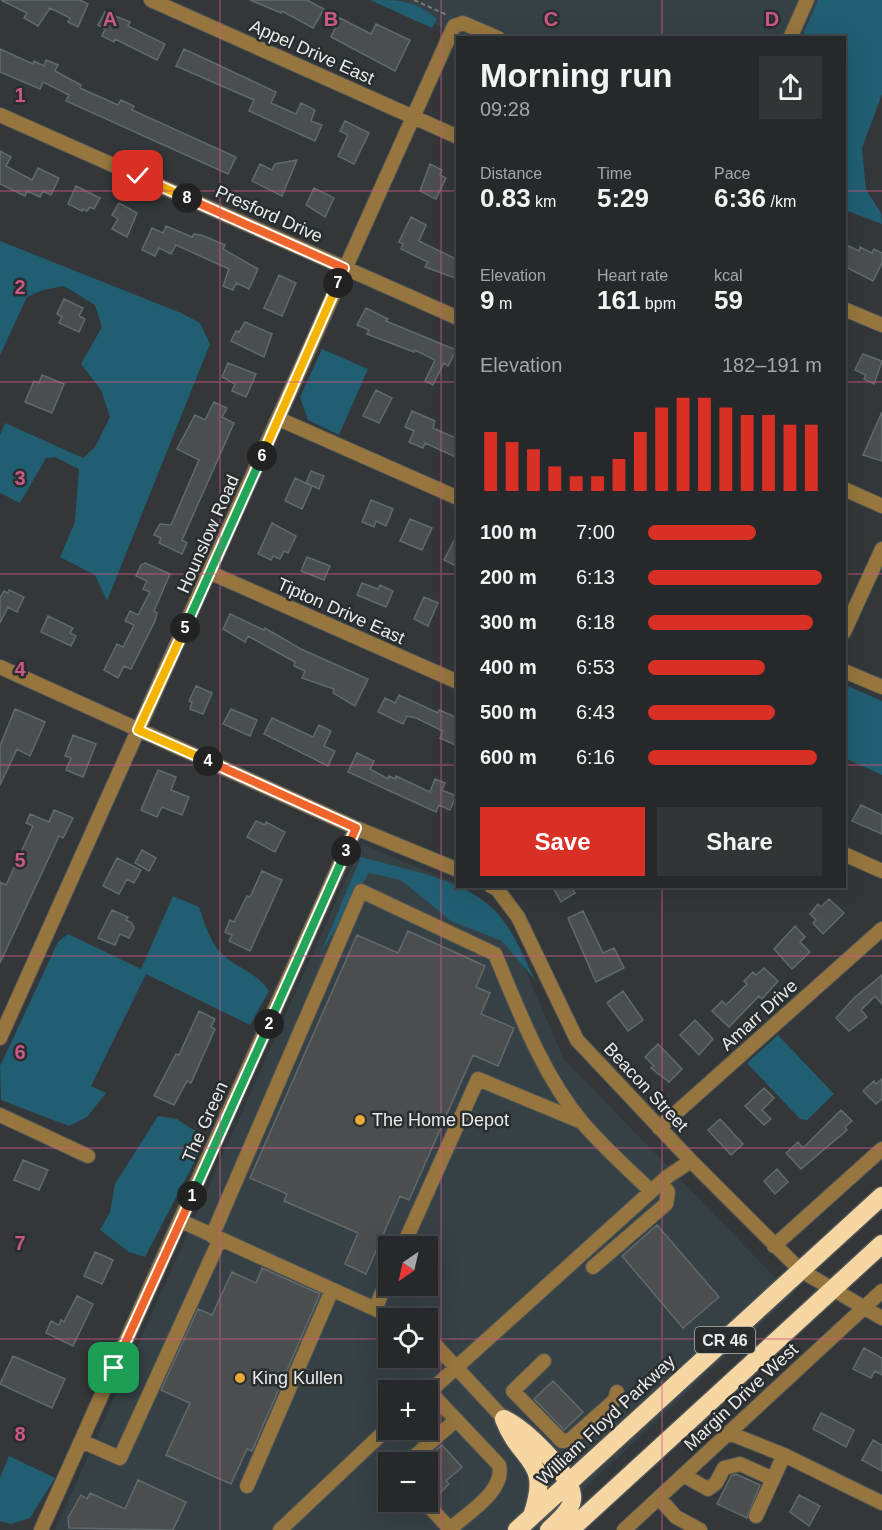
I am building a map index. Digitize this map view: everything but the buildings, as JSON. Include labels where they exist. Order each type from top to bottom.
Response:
[{"type":"highway","name":"William Floyd Parkway","points":[[517,1530],[882,1196]]},
{"type":"highway","name":"CR 46","points":[[570,1530],[882,1244]]},
{"type":"highway","points":[[504,1419],[519,1426],[560,1471],[568,1484],[572,1496],[569,1509],[549,1530]]},
{"type":"highway","points":[[504,1419],[510,1435],[530,1458],[538,1472],[539,1485],[531,1517]]},
{"type":"street","name":"Appel Drive East","points":[[151,0],[456,136]]},
{"type":"street","points":[[791,36],[807,0]]},
{"type":"street","name":"Hounslow Road","points":[[0,1038],[211,573],[412,116],[454,26],[463,23]]},
{"type":"street","points":[[463,23],[493,36]]},
{"type":"street","name":"Presford Drive","points":[[0,115],[456,317]]},
{"type":"street","points":[[846,310],[882,325]]},
{"type":"street","points":[[279,419],[456,497]]},
{"type":"street","points":[[846,490],[882,506]]},
{"type":"street","points":[[846,628],[882,549]]},
{"type":"street","name":"Tipton Drive East","points":[[211,573],[456,681]]},
{"type":"street","points":[[0,667],[356,828],[456,869]]},
{"type":"street","points":[[846,672],[882,687]]},
{"type":"street","name":"The Green","points":[[41,1530],[356,828]]},
{"type":"street","points":[[846,855],[882,871]]},
{"type":"street","name":"Beacon Street","points":[[494,888],[518,916],[577,1040],[659,1128],[800,1270],[882,1318]]},
{"type":"street","points":[[81,1441],[120,1458],[216,1237],[361,891],[495,954],[529,1035],[582,1122]]},
{"type":"street","name":"Amarr Drive","points":[[659,1128],[882,929]]},
{"type":"street","points":[[407,1236],[478,1079],[582,1122],[660,1183],[668,1192],[666,1204],[593,1267]]},
{"type":"street","points":[[0,1115],[88,1156]]},
{"type":"street","points":[[774,1246],[882,1149]]},
{"type":"street","points":[[438,1383],[660,1183],[691,1161]]},
{"type":"street","points":[[181,1221],[378,1310]]},
{"type":"street","points":[[247,1486],[332,1290]]},
{"type":"street","name":"Margin Drive West","points":[[624,1530],[882,1291]]},
{"type":"street","points":[[375,1309],[381,1296]]},
{"type":"street","points":[[438,1348],[504,1419]]},
{"type":"street","points":[[544,1362],[513,1391],[562,1441],[570,1440],[615,1400],[617,1392]]},
{"type":"street","points":[[434,1512],[450,1530],[496,1487],[501,1474],[499,1465],[438,1402]]},
{"type":"street","points":[[419,1452],[456,1420]]},
{"type":"street","points":[[729,1433],[784,1455],[882,1503]]},
{"type":"street","points":[[280,1530],[378,1437]]},
{"type":"street","points":[[756,1516],[784,1455]]},
{"type":"street","points":[[683,1475],[708,1489],[716,1483],[724,1468],[740,1464],[773,1479]]},
{"type":"street","points":[[659,1498],[676,1518],[700,1530]]},
{"type":"path","points":[[414,0],[463,23]]},
{"type":"shaded area","points":[[370,0],[406,2],[421,8],[437,19],[432,28]]},
{"type":"shaded area","points":[[381,0],[830,0],[813,36],[461,36]]},
{"type":"shaded area","points":[[818,0],[882,0],[882,94],[862,148],[866,190],[881,213],[882,224],[846,210],[846,36],[802,36]]},
{"type":"shaded area","points":[[0,241],[181,313],[200,323],[210,344],[107,601],[95,575],[60,557],[75,522],[79,469],[55,457],[46,458],[20,503],[0,493],[0,435],[5,423],[83,458],[95,447],[110,417],[101,390],[81,364],[102,327],[95,305],[64,286],[43,290],[27,297],[0,355]]},
{"type":"shaded area","points":[[322,349],[368,369],[339,435],[308,420],[300,397]]},
{"type":"shaded area","points":[[846,687],[882,701],[882,775],[846,758]]},
{"type":"shaded area","points":[[362,844],[456,884],[456,888],[461,888],[507,929],[564,1059],[792,1295],[540,1530],[55,1530]]},
{"type":"shaded area","points":[[361,857],[435,877],[454,884],[456,888],[462,888],[486,903],[510,930],[535,980],[502,941],[451,921],[401,880],[369,873],[320,955]]},
{"type":"shaded area","points":[[173,896],[199,907],[208,931],[221,953],[259,979],[269,991],[250,1025],[146,974],[91,1086],[106,1093],[87,1117],[69,1126],[1,1100],[0,1066],[58,942],[68,934],[141,969]]},
{"type":"shaded area","points":[[778,1035],[834,1094],[807,1120],[800,1119],[747,1063]]},
{"type":"shaded area","points":[[158,1116],[177,1119],[195,1131],[197,1157],[145,1257],[129,1252],[100,1230],[110,1212],[115,1184]]},
{"type":"shaded area","points":[[9,1456],[55,1478],[30,1518],[11,1524],[0,1521],[0,1478]]},
{"type":"place","name":"The Home Depot","points":[[360,1120]]},
{"type":"place","name":"King Kullen","points":[[240,1378]]},
{"type":"route","points":[[114,1368],[356,828],[138,730],[211,573],[344,268],[138,176]]}]
